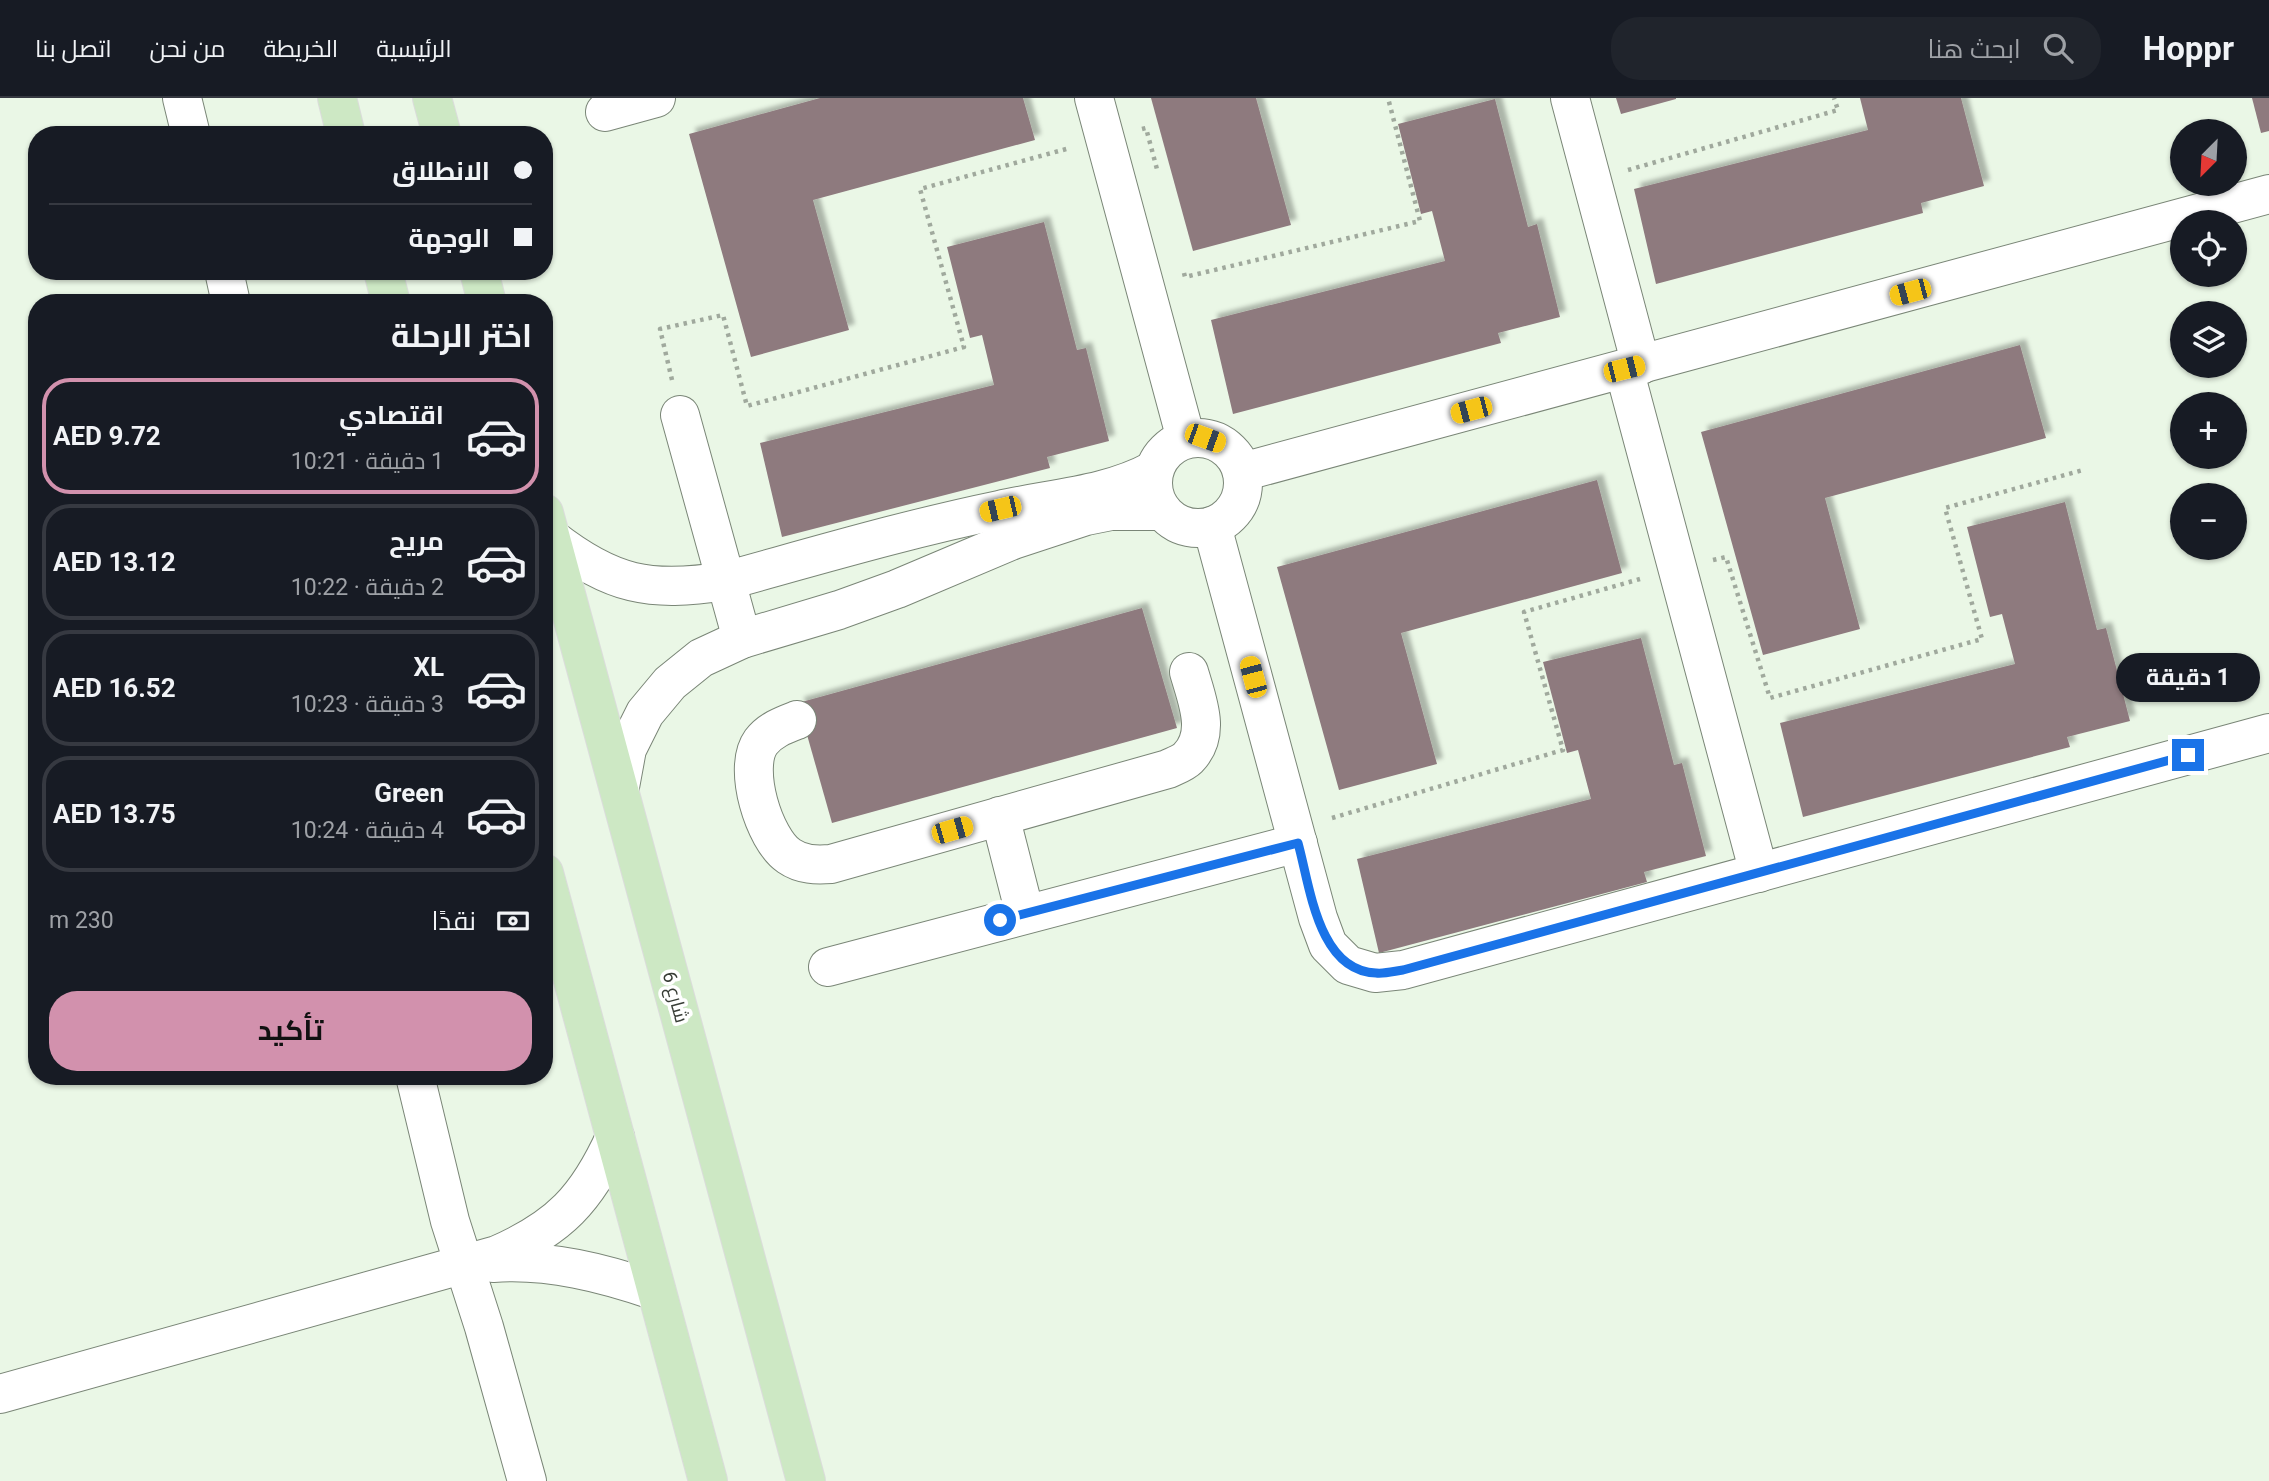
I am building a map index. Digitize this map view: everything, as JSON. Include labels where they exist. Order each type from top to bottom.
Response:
[{"type":"main road","points":[[337,98],[344,126]]},
{"type":"main road","points":[[432,98],[440,126]]},
{"type":"main road","name":"شارع 6","points":[[553,544],[806,1481]]},
{"type":"main road","points":[[553,906],[708,1481]]},
{"type":"street","points":[[182,98],[189,126]]},
{"type":"street","points":[[606,112],[656,98]]},
{"type":"street","points":[[1094,98],[1186,439]]},
{"type":"street","points":[[1570,98],[1633,367],[1759,873]]},
{"type":"street","points":[[1242,472],[2269,194]]},
{"type":"street","points":[[680,415],[742,639]]},
{"type":"street","points":[[1205,438],[1221,444],[1234,456],[1242,472],[1243,489],[1237,505],[1227,518],[1212,526],[1194,528],[1176,523],[1162,511],[1153,491],[1154,470],[1161,456],[1172,445],[1186,439],[1205,438]]},
{"type":"street","points":[[553,531],[580,561],[614,577],[651,586],[687,587],[724,581],[986,513],[1108,490],[1154,470]]},
{"type":"street","points":[[620,787],[627,749],[645,713],[670,682],[701,659],[742,639],[839,610],[897,589],[1013,540],[1086,516],[1111,511],[1162,511]]},
{"type":"street","points":[[1212,526],[1328,945],[1348,965],[1375,973],[1403,970],[2269,733]]},
{"type":"street","points":[[797,720],[775,729],[760,743],[753,760],[754,779],[765,822],[774,842],[790,857],[810,865],[831,864],[1168,769],[1187,759],[1199,741],[1202,719],[1189,672]]},
{"type":"street","points":[[1000,816],[1025,914]]},
{"type":"street","points":[[828,967],[1298,843]]},
{"type":"street","points":[[417,1085],[450,1221],[484,1327],[527,1481]]},
{"type":"street","points":[[0,1394],[497,1255],[529,1241],[557,1221],[581,1197],[615,1137]]},
{"type":"street","points":[[463,1265],[542,1263],[619,1278],[656,1291]]},
{"type":"path","points":[[1182,263],[1185,277],[1420,221],[1388,98]]},
{"type":"path","points":[[1620,172],[1838,110],[1834,98]]},
{"type":"path","points":[[680,415],[660,329],[723,315],[747,406],[964,347],[920,190],[1146,128],[1161,182]]},
{"type":"building","points":[[820,98],[1023,98],[1035,140],[813,200],[849,330],[751,357],[689,134]]},
{"type":"building","points":[[1151,98],[1256,98],[1291,225],[1193,251]]},
{"type":"building","points":[[1616,98],[1676,98],[1676,99],[1621,114]]},
{"type":"building","points":[[1860,98],[1961,98],[1984,186],[1921,203],[1923,213],[1656,284],[1634,189],[1868,130]]},
{"type":"building","points":[[2252,98],[2269,98],[2269,131],[2261,133]]},
{"type":"building","points":[[1495,99],[1528,227],[1537,224],[1560,317],[1498,333],[1501,343],[1233,414],[1211,320],[1445,261],[1432,211],[1421,214],[1398,124]]},
{"type":"building","points":[[1044,222],[1077,350],[1086,348],[1109,441],[1047,457],[1050,468],[782,537],[760,443],[994,385],[982,335],[970,338],[947,247]]},
{"type":"building","points":[[2020,345],[2046,438],[1825,498],[1860,629],[1763,655],[1701,432]]},
{"type":"building","points":[[1597,480],[1622,573],[1401,633],[1437,764],[1339,790],[1277,567]]},
{"type":"building","points":[[2065,502],[2097,630],[2106,628],[2130,721],[2067,737],[2070,747],[1803,817],[1780,723],[2015,664],[2002,614],[1990,617],[1967,527]]},
{"type":"building","points":[[1142,608],[1177,728],[832,823],[798,703]]},
{"type":"building","points":[[1641,638],[1674,765],[1682,763],[1706,856],[1644,872],[1647,882],[1379,953],[1357,859],[1591,799],[1578,750],[1567,753],[1543,662]]},
{"type":"route","points":[[1000,920],[1298,843],[1328,945],[1348,965],[1375,973],[1403,970],[2188,755]]}]
